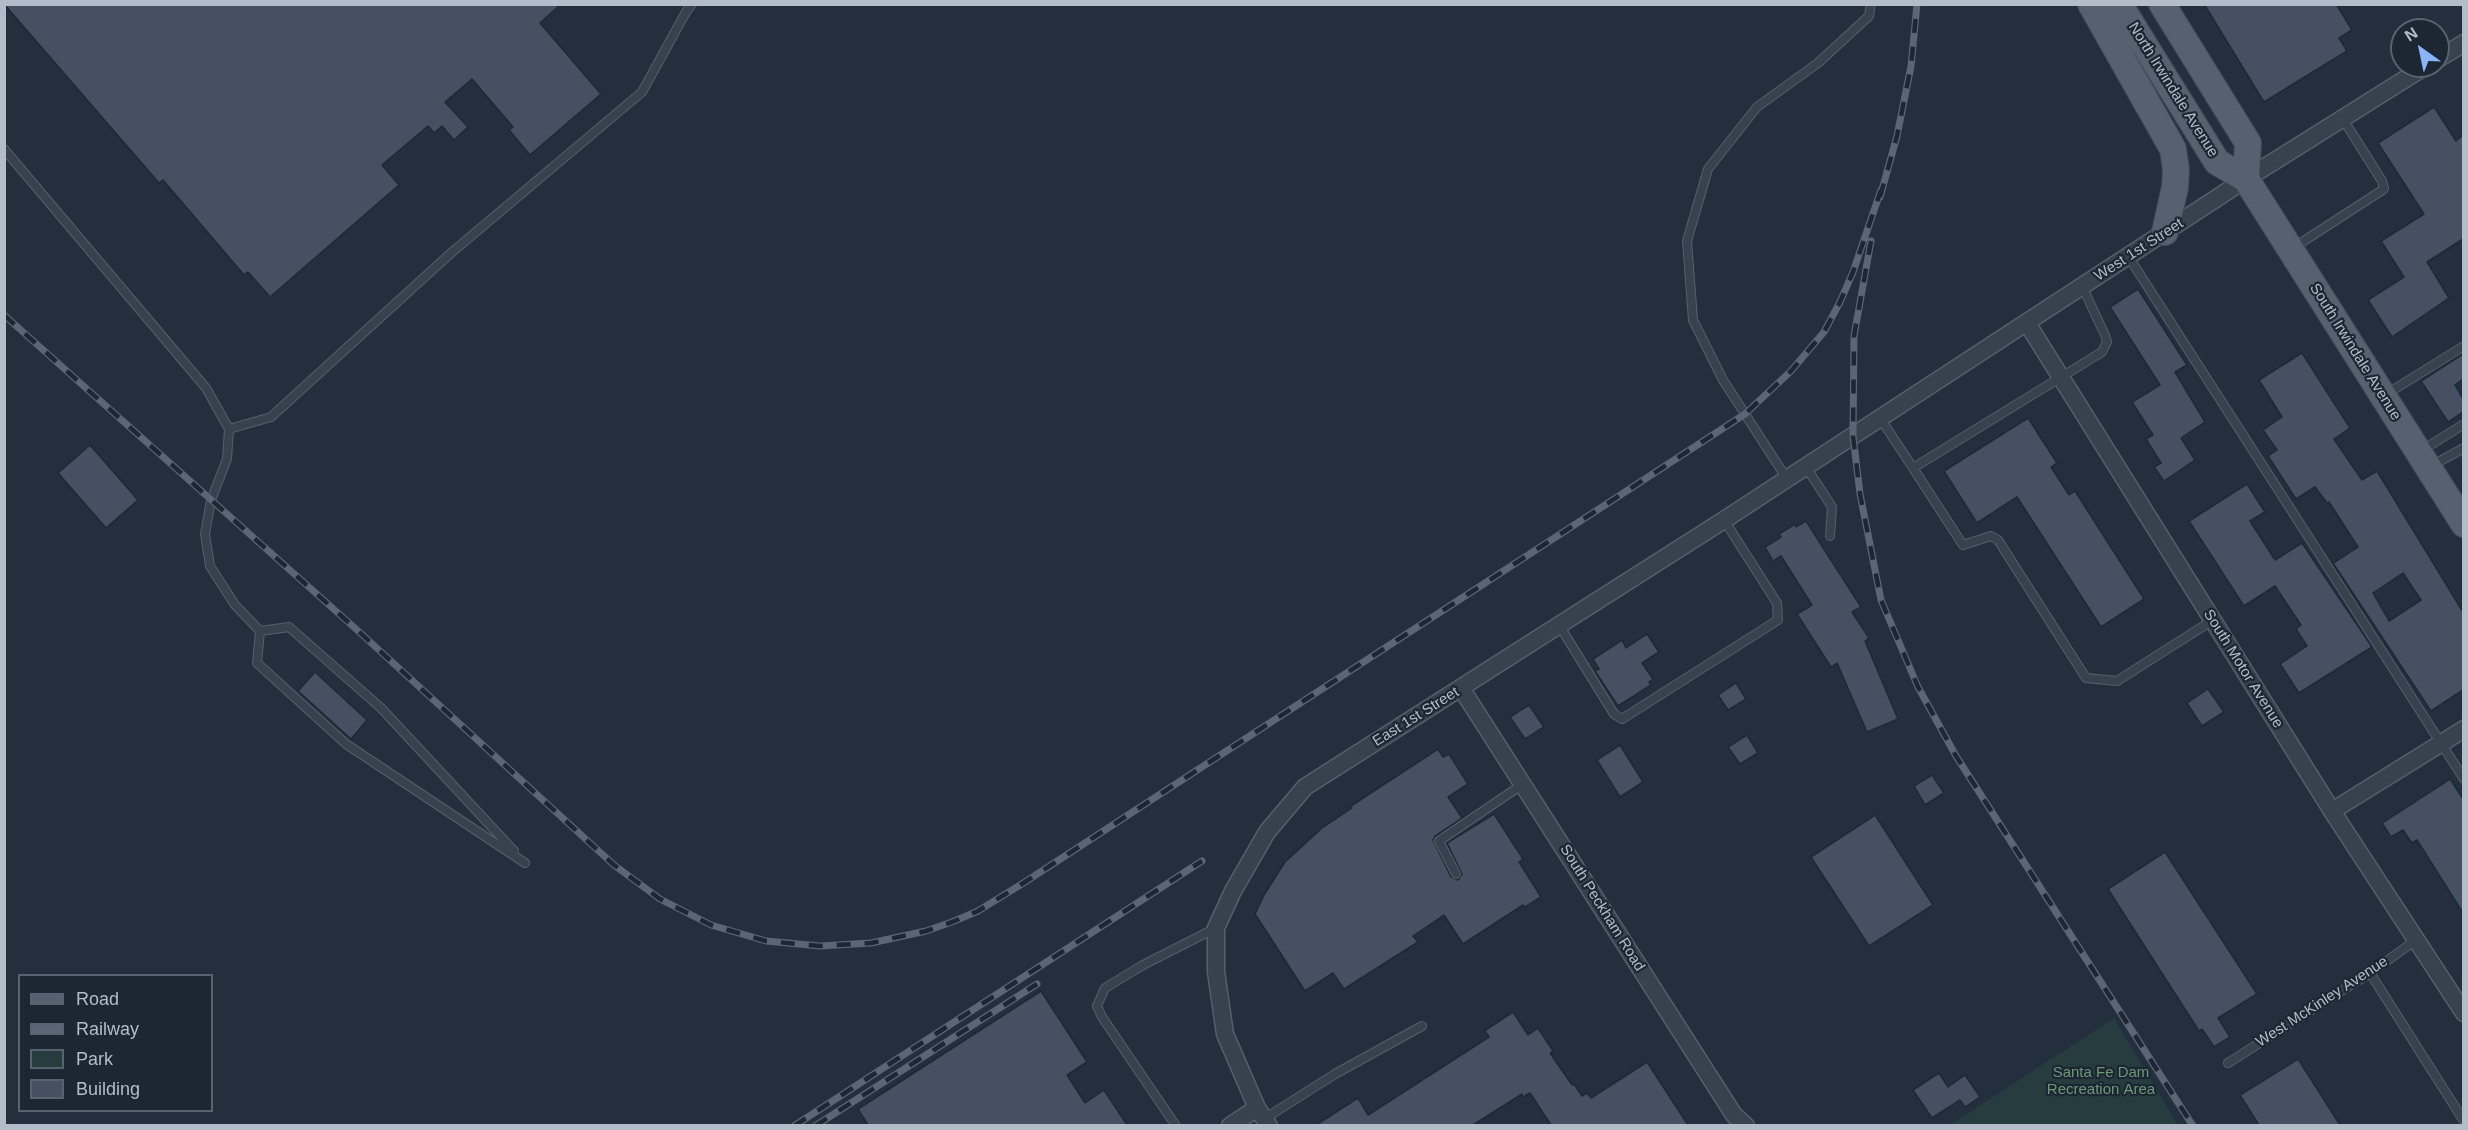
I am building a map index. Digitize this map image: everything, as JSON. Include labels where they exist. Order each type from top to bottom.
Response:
[{"type":"main road","points":[[2091,4],[2173,149],[2176,170],[2175,187],[2165,232]]},
{"type":"main road","name":"North Irwindale Avenue","points":[[2119,4],[2217,162],[2246,179]]},
{"type":"main road","points":[[2162,4],[2248,143],[2246,179]]},
{"type":"main road","name":"South Irwindale Avenue","points":[[2246,179],[2463,524]]},
{"type":"street","points":[[2450,51],[2463,43]]},
{"type":"street","name":"West 1st Street","points":[[1853,436],[2246,179],[2407,78]]},
{"type":"street","name":"South Motor Avenue","points":[[2027,323],[2332,812],[2463,1013]]},
{"type":"street","name":"East 1st Street","points":[[1264,1117],[1225,1034],[1216,972],[1216,928],[1233,891],[1267,831],[1305,787],[1853,436]]},
{"type":"street","name":"South Peckham Road","points":[[1461,688],[1734,1115],[1746,1125]]},
{"type":"street","points":[[2332,812],[2463,729]]},
{"type":"street","points":[[1230,1125],[1264,1117]]},
{"type":"lane","points":[[229,429],[271,417],[451,253],[642,92],[692,4]]},
{"type":"lane","points":[[1787,479],[1723,380],[1693,320],[1687,241],[1708,169],[1757,107],[1818,63],[1869,16],[1871,4]]},
{"type":"lane","points":[[2290,250],[2384,189],[2382,181],[2343,119]]},
{"type":"lane","points":[[4,149],[206,388],[229,429],[227,459],[211,500],[206,534],[210,566],[235,605],[260,631],[257,663],[346,744],[525,863],[381,708],[289,627],[260,631]]},
{"type":"lane","points":[[2128,256],[2463,779]]},
{"type":"lane","points":[[1913,468],[2102,352],[2107,342],[2098,317],[2082,286]]},
{"type":"lane","points":[[2383,396],[2463,346]]},
{"type":"lane","points":[[1880,418],[1963,545],[1991,536],[1998,540],[2086,678],[2117,681],[2213,620]]},
{"type":"lane","points":[[2423,460],[2463,424]]},
{"type":"lane","points":[[2423,460],[2463,448]]},
{"type":"lane","points":[[1806,467],[1832,507],[1830,536]]},
{"type":"lane","points":[[1559,625],[1614,714],[1622,719],[1632,713],[1778,620],[1778,603],[1724,520]]},
{"type":"lane","points":[[1456,874],[1439,841],[1523,784]]},
{"type":"lane","points":[[1176,1125],[1102,1017],[1097,1006],[1105,988],[1143,965],[1216,928]]},
{"type":"lane","name":"West McKinley Avenue","points":[[2228,1063],[2370,973],[2416,940]]},
{"type":"lane","points":[[2370,973],[2463,1121]]},
{"type":"lane","points":[[1264,1117],[1335,1074],[1422,1026]]},
{"type":"green space","name":"Santa Fe Dam Recreation Area","points":[[2114,1018],[2178,1125],[1950,1125]]},
{"type":"building","points":[[4,4],[561,4],[540,23],[601,94],[530,155],[509,130],[513,127],[472,79],[445,102],[468,127],[454,140],[442,126],[434,133],[428,126],[382,165],[399,185],[270,297],[248,272],[244,275],[163,180],[159,183]]},
{"type":"building","points":[[2204,4],[2336,4],[2352,30],[2339,38],[2347,51],[2264,102]]},
{"type":"building","points":[[2434,107],[2456,141],[2463,135],[2463,239],[2427,262],[2449,298],[2392,337],[2368,300],[2404,277],[2381,241],[2424,214],[2378,143]]},
{"type":"building","points":[[2138,289],[2187,365],[2175,372],[2205,422],[2181,438],[2195,460],[2164,481],[2154,467],[2161,463],[2146,439],[2153,435],[2132,402],[2160,385],[2110,307]]},
{"type":"building","points":[[2302,353],[2350,428],[2334,439],[2362,480],[2377,471],[2463,612],[2463,690],[2431,711],[2333,563],[2358,547],[2329,502],[2327,503],[2315,487],[2296,499],[2268,456],[2277,450],[2263,430],[2282,417],[2259,380]],"holes":[[[2403,573],[2421,600],[2389,621],[2373,593]]]},
{"type":"building","points":[[2463,354],[2463,379],[2455,385],[2463,399],[2463,412],[2448,422],[2421,381]]},
{"type":"building","points":[[2028,418],[2057,463],[2051,467],[2069,495],[2075,491],[2144,599],[2101,627],[2017,497],[1977,523],[1944,471]]},
{"type":"building","points":[[90,445],[138,500],[106,528],[58,473]]},
{"type":"building","points":[[2247,484],[2265,512],[2250,521],[2275,560],[2302,543],[2372,647],[2299,693],[2280,664],[2307,646],[2296,629],[2301,625],[2275,586],[2244,606],[2189,521]]},
{"type":"building","points":[[1806,521],[1861,607],[1852,612],[1869,638],[1865,641],[1898,719],[1867,732],[1837,663],[1831,667],[1797,614],[1812,605],[1781,556],[1773,561],[1765,547],[1781,537],[1779,534],[1795,524],[1796,527]]},
{"type":"building","points":[[1647,634],[1659,652],[1642,663],[1653,679],[1649,682],[1651,685],[1618,706],[1595,671],[1599,669],[1593,659],[1622,640],[1626,648]]},
{"type":"building","points":[[315,672],[367,720],[351,739],[298,691]]},
{"type":"building","points":[[1736,683],[1746,699],[1728,710],[1718,695]]},
{"type":"building","points":[[2208,689],[2224,712],[2202,726],[2187,703]]},
{"type":"building","points":[[1529,705],[1544,727],[1525,739],[1510,717]]},
{"type":"building","points":[[1747,735],[1758,753],[1740,764],[1728,747]]},
{"type":"building","points":[[1620,745],[1643,782],[1620,797],[1597,760]]},
{"type":"building","points":[[1438,749],[1443,757],[1449,754],[1468,784],[1448,797],[1462,818],[1435,836],[1433,840],[1451,877],[1458,880],[1462,874],[1447,843],[1494,814],[1523,859],[1519,862],[1541,897],[1525,907],[1523,905],[1463,944],[1444,915],[1413,936],[1418,942],[1344,989],[1333,973],[1305,991],[1255,914],[1264,895],[1285,862],[1322,828],[1352,808],[1351,806]]},
{"type":"building","points":[[1932,775],[1944,793],[1925,805],[1914,786]]},
{"type":"building","points":[[2450,779],[2463,799],[2463,913],[2417,840],[2412,843],[2403,830],[2391,837],[2382,823]]},
{"type":"building","points":[[1875,815],[1933,905],[1869,946],[1811,857]]},
{"type":"building","points":[[2165,852],[2257,994],[2218,1018],[2230,1037],[2214,1047],[2202,1029],[2199,1031],[2108,889]]},
{"type":"building","points":[[1041,991],[1087,1062],[1067,1075],[1085,1103],[1104,1090],[1127,1125],[868,1125],[858,1109]]},
{"type":"building","points":[[1513,1012],[1528,1035],[1538,1028],[1553,1051],[1550,1053],[1582,1096],[1587,1093],[1591,1098],[1647,1062],[1688,1125],[1551,1125],[1530,1093],[1523,1097],[1522,1094],[1473,1125],[1316,1125],[1358,1098],[1368,1115],[1489,1037],[1485,1031]]},
{"type":"building","points":[[2298,1059],[2340,1125],[2259,1125],[2240,1095]]},
{"type":"building","points":[[1939,1073],[1948,1087],[1965,1075],[1980,1097],[1965,1107],[1960,1100],[1932,1118],[1913,1090]]},
{"type":"railway","points":[[1880,197],[1897,136],[1911,66],[1917,4]]},
{"type":"railway","points":[[4,315],[356,629],[614,865],[660,899],[711,925],[766,941],[820,946],[871,943],[926,931],[978,911],[1745,414],[1791,371],[1824,332],[1853,272],[1881,190]]},
{"type":"railway","points":[[1871,241],[1854,336],[1853,436],[1860,494],[1881,600],[1918,687],[1956,756],[2193,1126]]},
{"type":"railway","points":[[794,1126],[1202,861]]},
{"type":"railway","points":[[815,1126],[1037,984]]}]
